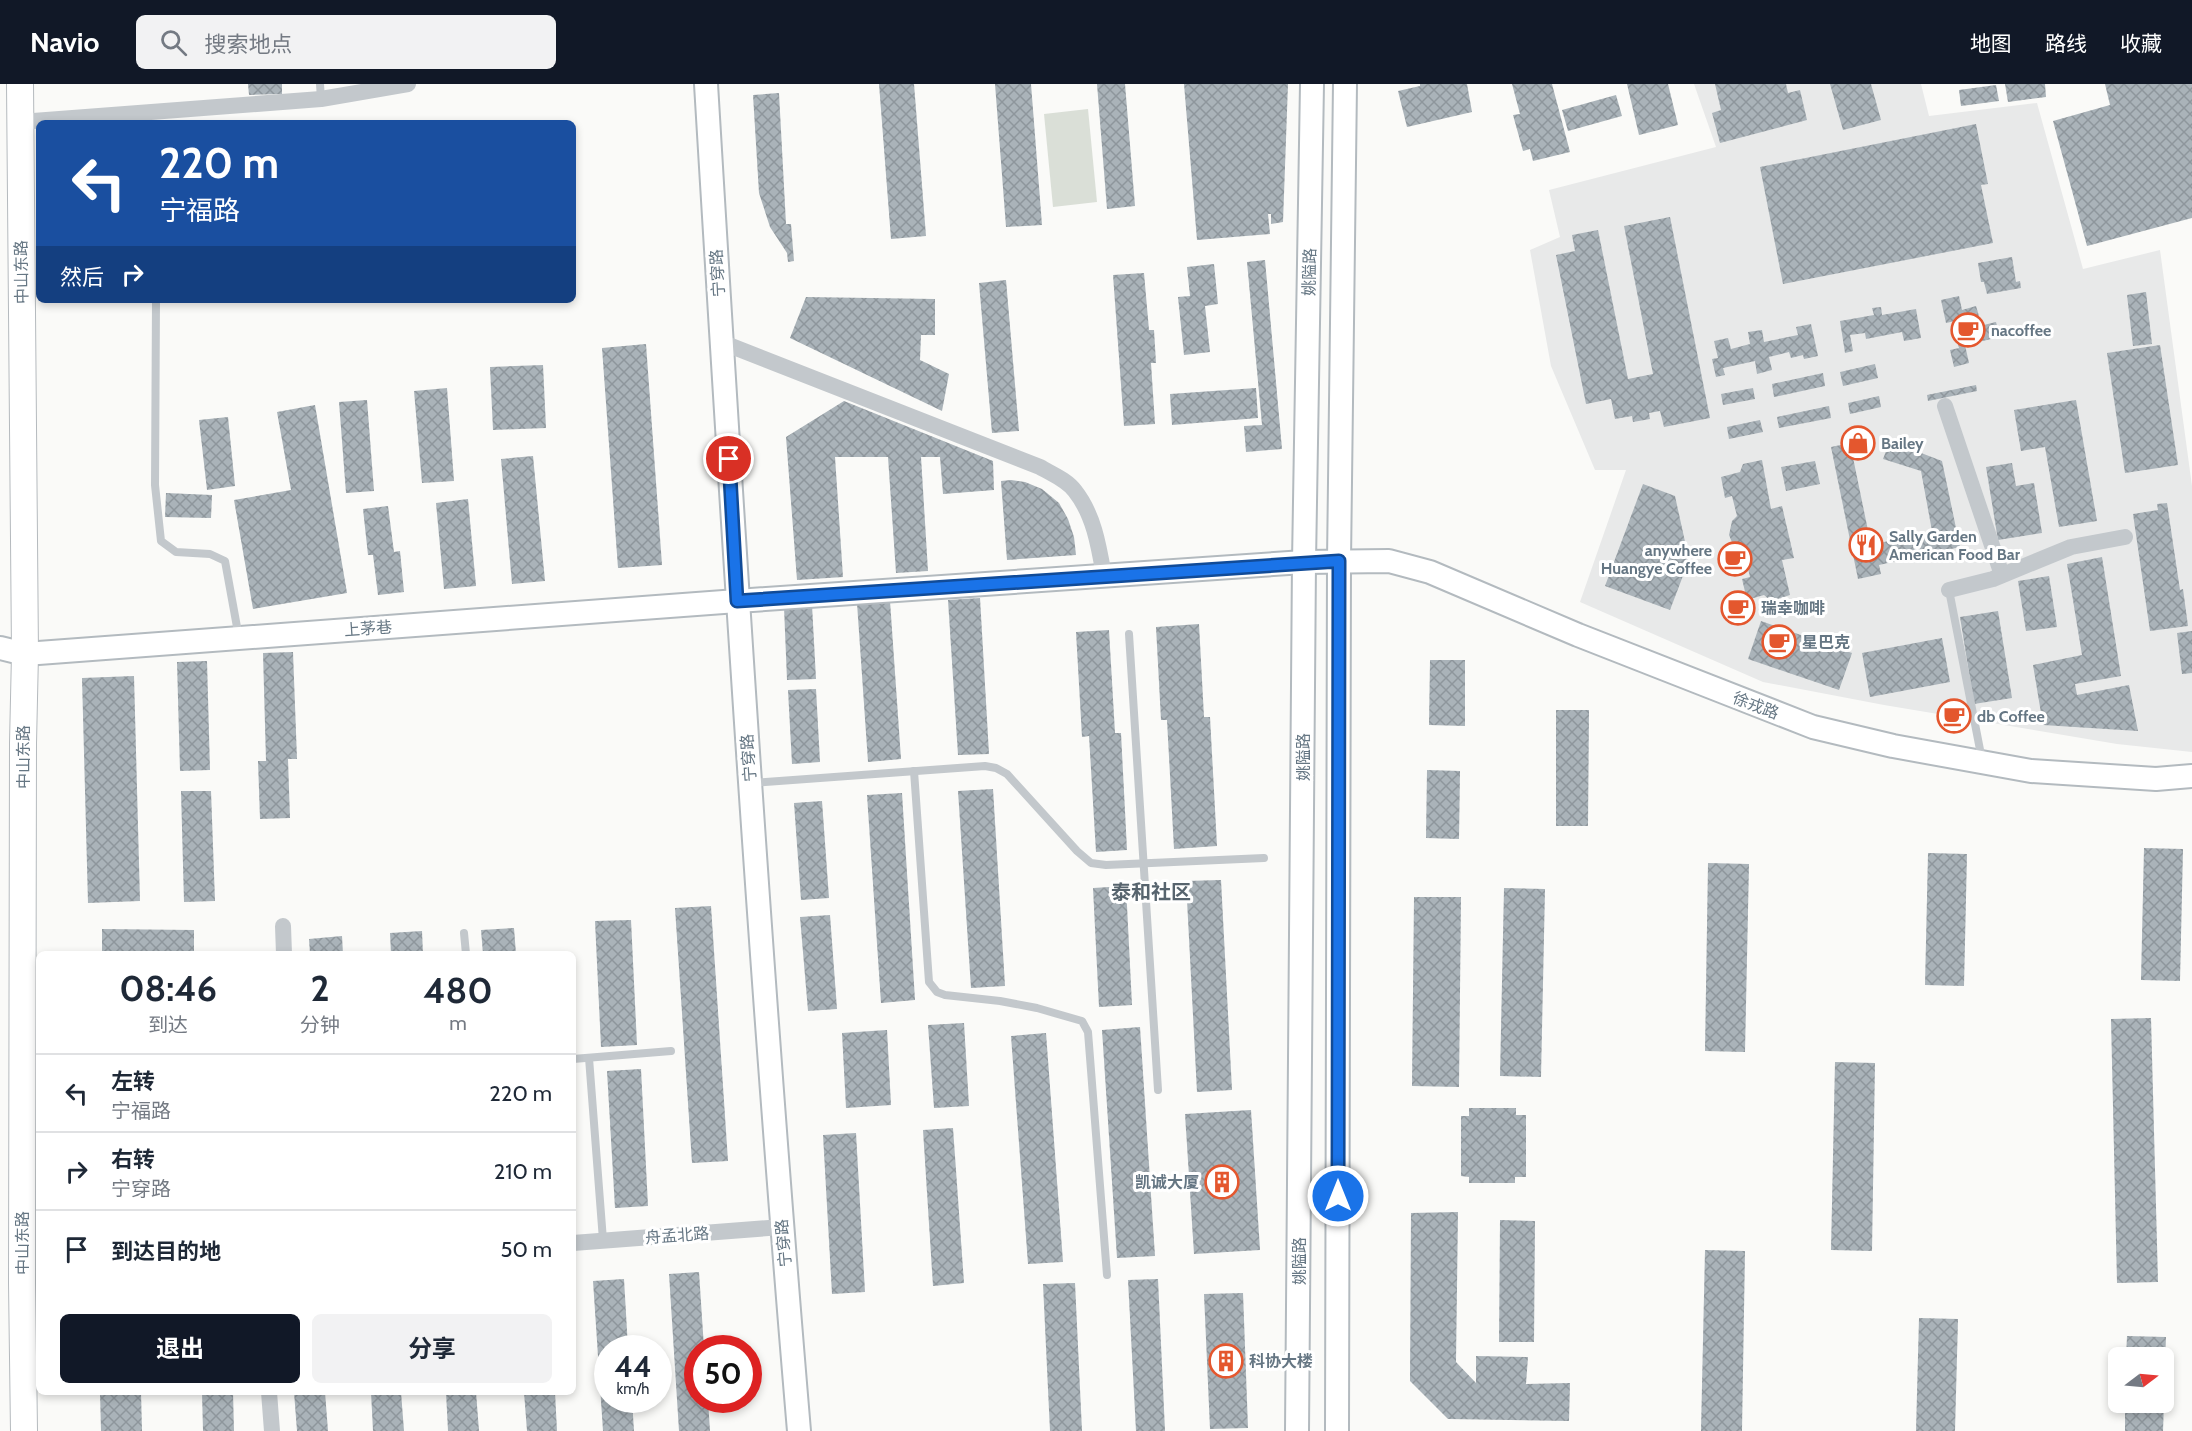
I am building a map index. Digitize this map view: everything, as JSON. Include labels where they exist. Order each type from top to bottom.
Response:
[{"type":"main road","name":"中山东路","points":[[20,84],[20,122],[10,187],[25,654],[23,743],[31,1282],[24,1431]]},
{"type":"street","points":[[89,120],[158,118],[321,92],[408,84]]},
{"type":"street","name":"宁穿路","points":[[706,84],[737,601],[782,1227],[800,1431]]},
{"type":"street","name":"姚隘路","points":[[1298,1431],[1304,562],[1312,84]]},
{"type":"street","name":"姚隘路","points":[[1337,1431],[1339,561],[1345,84]]},
{"type":"street","points":[[20,122],[36,122]]},
{"type":"street","points":[[722,342],[1040,467],[1064,481],[1075,490],[1090,519],[1099,548],[1104,576]]},
{"type":"street","points":[[1945,406],[2002,575]]},
{"type":"street","points":[[1949,590],[1993,579],[2071,547],[2126,537]]},
{"type":"street","name":"徐戎路","points":[[1104,576],[1304,562],[1389,561],[1430,572],[1578,635],[1813,727],[1893,746],[2031,771],[2156,779],[2192,777]]},
{"type":"street","name":"上茅巷","points":[[0,648],[25,654],[1104,576]]},
{"type":"street","points":[[283,926],[284,951]]},
{"type":"street","name":"舟孟北路","points":[[576,1243],[782,1227]]},
{"type":"street","points":[[268,1395],[272,1431]]},
{"type":"lane","points":[[156,303],[155,485],[161,541],[176,552],[210,554],[225,561],[239,638]]},
{"type":"lane","points":[[1949,590],[1982,762]]},
{"type":"lane","points":[[1129,634],[1158,1090]]},
{"type":"lane","points":[[750,783],[985,766],[996,768],[1007,774],[1077,851],[1091,863],[1106,865],[1264,858]]},
{"type":"lane","points":[[914,771],[929,982],[937,992],[945,995],[1009,1002],[1082,1021],[1088,1032],[1107,1275]]},
{"type":"lane","points":[[464,933],[466,951]]},
{"type":"lane","points":[[576,1059],[671,1051]]},
{"type":"lane","points":[[589,1058],[603,1240]]},
{"type":"shaded area","points":[[1694,84],[1921,84],[1929,116],[2037,103],[2083,269],[2160,250],[2192,486],[2192,752],[2117,744],[1763,682],[1580,602],[1626,470],[1595,470],[1551,366],[1530,250],[1560,237],[1549,190],[1716,147]]},
{"type":"shaded area","points":[[1088,109],[1097,202],[1053,207],[1044,114]]},
{"type":"building","points":[[248,84],[282,84],[282,94],[249,95]]},
{"type":"building","points":[[879,84],[914,84],[926,236],[891,239]]},
{"type":"building","points":[[995,84],[1031,84],[1042,225],[1006,227]]},
{"type":"building","points":[[1097,84],[1125,84],[1135,206],[1107,209]]},
{"type":"building","points":[[1184,84],[1288,84],[1283,222],[1271,224],[1271,214],[1268,214],[1270,234],[1197,240]]},
{"type":"building","points":[[1420,84],[1467,84],[1472,112],[1407,127],[1398,91],[1420,86]]},
{"type":"building","points":[[1512,84],[1552,84],[1570,152],[1533,161],[1530,149],[1523,151],[1513,115],[1520,114]]},
{"type":"building","points":[[1627,84],[1668,84],[1678,125],[1639,135]]},
{"type":"building","points":[[1715,84],[1786,84],[1788,93],[1800,90],[1807,120],[1720,143],[1712,113],[1721,110]]},
{"type":"building","points":[[1830,84],[1871,84],[1881,120],[1843,130]]},
{"type":"building","points":[[2005,84],[2045,84],[2046,97],[2008,102]]},
{"type":"building","points":[[2105,84],[2192,84],[2192,218],[2087,246],[2053,121],[2110,105]]},
{"type":"building","points":[[1996,85],[1999,101],[1961,106],[1959,90]]},
{"type":"building","points":[[779,93],[786,224],[791,224],[794,261],[788,262],[787,253],[770,227],[759,193],[753,95]]},
{"type":"building","points":[[1616,95],[1622,116],[1568,131],[1562,110]]},
{"type":"building","points":[[1976,124],[1988,184],[1981,185],[1993,243],[1783,284],[1760,167]]},
{"type":"building","points":[[1670,217],[1710,418],[1664,427],[1660,411],[1649,413],[1650,419],[1633,422],[1632,416],[1615,419],[1611,399],[1586,404],[1556,255],[1575,251],[1572,235],[1598,230],[1628,379],[1653,374],[1624,226]]},
{"type":"building","points":[[2012,257],[2016,282],[2020,281],[2021,288],[1987,294],[1984,282],[1981,282],[1978,263]]},
{"type":"building","points":[[1265,260],[1282,449],[1246,452],[1244,426],[1262,425],[1247,262]]},
{"type":"building","points":[[1214,264],[1218,304],[1205,306],[1210,352],[1184,355],[1178,297],[1190,296],[1187,267]]},
{"type":"building","points":[[1144,273],[1149,330],[1154,330],[1156,363],[1151,363],[1155,424],[1124,426],[1113,275]]},
{"type":"building","points":[[1006,280],[1019,431],[992,433],[979,283]]},
{"type":"building","points":[[2146,292],[2152,344],[2133,346],[2127,295]]},
{"type":"building","points":[[1959,296],[1962,310],[1976,306],[1979,316],[1946,323],[1941,300]]},
{"type":"building","points":[[806,297],[935,299],[935,335],[921,335],[920,360],[949,374],[942,411],[790,338]]},
{"type":"building","points":[[1881,307],[1882,315],[1916,309],[1921,338],[1904,341],[1902,332],[1866,339],[1865,333],[1850,335],[1853,351],[1845,353],[1840,321],[1874,315],[1872,308]]},
{"type":"building","points":[[1996,322],[2000,337],[1965,345],[1969,363],[1954,367],[1950,350],[1959,348],[1955,332]]},
{"type":"building","points":[[1811,324],[1818,356],[1804,359],[1803,355],[1791,358],[1789,352],[1769,357],[1772,370],[1757,374],[1755,361],[1723,368],[1725,375],[1716,377],[1712,359],[1718,358],[1714,341],[1728,338],[1731,349],[1750,344],[1748,332],[1762,330],[1764,342],[1798,335],[1796,327]]},
{"type":"building","points":[[646,344],[662,565],[618,568],[602,348]]},
{"type":"building","points":[[2160,345],[2178,465],[2125,473],[2107,353]]},
{"type":"building","points":[[1875,364],[1878,378],[1843,386],[1840,372]]},
{"type":"building","points":[[543,365],[546,428],[493,430],[490,367]]},
{"type":"building","points":[[1823,373],[1825,386],[1774,397],[1772,384]]},
{"type":"building","points":[[1976,385],[1977,391],[1928,401],[1927,395]]},
{"type":"building","points":[[447,388],[454,481],[422,483],[414,391]]},
{"type":"building","points":[[1256,388],[1258,418],[1172,425],[1170,394]]},
{"type":"building","points":[[1753,388],[1755,399],[1723,405],[1721,394]]},
{"type":"building","points":[[1879,396],[1881,407],[1850,414],[1848,403]]},
{"type":"building","points":[[367,400],[374,491],[346,493],[339,402]]},
{"type":"building","points":[[2076,400],[2097,521],[2059,527],[2045,447],[2021,451],[2014,410]]},
{"type":"building","points":[[844,401],[993,461],[994,490],[943,494],[940,457],[921,457],[928,571],[896,573],[888,457],[835,457],[843,577],[797,580],[786,437]]},
{"type":"building","points":[[315,405],[347,593],[253,609],[234,500],[291,490],[277,412]]},
{"type":"building","points":[[1829,406],[1831,418],[1779,428],[1777,417]]},
{"type":"building","points":[[228,417],[235,486],[207,490],[199,420]]},
{"type":"building","points":[[1760,420],[1763,432],[1729,439],[1727,427]]},
{"type":"building","points":[[1890,441],[1942,461],[1960,547],[1879,565],[1881,574],[1858,579],[1831,447],[1850,443],[1871,545],[1932,531],[1921,471],[1883,459]]},
{"type":"building","points":[[533,456],[545,581],[512,584],[501,459]]},
{"type":"building","points":[[1762,460],[1771,509],[1782,506],[1794,558],[1782,560],[1790,595],[1771,601],[1764,595],[1747,600],[1742,579],[1750,577],[1745,556],[1736,552],[1729,535],[1732,521],[1737,516],[1732,496],[1725,498],[1721,477],[1740,472],[1743,464]]},
{"type":"building","points":[[1815,461],[1820,484],[1786,491],[1781,467]]},
{"type":"building","points":[[2012,463],[2016,486],[2034,483],[2042,533],[1998,540],[1986,467]]},
{"type":"building","points":[[1001,481],[1025,482],[1042,489],[1059,503],[1074,537],[1076,555],[1007,560]]},
{"type":"building","points":[[1643,484],[1675,496],[1689,560],[1670,610],[1605,586]]},
{"type":"building","points":[[166,493],[212,495],[211,518],[165,517]]},
{"type":"building","points":[[468,499],[476,586],[444,589],[436,503]]},
{"type":"building","points":[[2167,503],[2180,590],[2183,589],[2188,626],[2150,631],[2133,514],[2158,510],[2157,504]]},
{"type":"building","points":[[388,506],[394,552],[400,551],[404,592],[378,595],[373,555],[368,555],[363,509]]},
{"type":"building","points":[[2102,557],[2121,676],[2075,684],[2077,695],[2129,685],[2138,731],[2043,725],[2033,665],[2082,655],[2067,564]]},
{"type":"building","points":[[2049,576],[2057,627],[2026,631],[2018,581]]},
{"type":"building","points":[[980,598],[989,754],[958,755],[948,600]]},
{"type":"building","points":[[890,601],[901,759],[868,762],[857,603]]},
{"type":"building","points":[[812,605],[816,679],[787,680],[784,607]]},
{"type":"building","points":[[1998,611],[2012,698],[1974,704],[1960,617]]},
{"type":"building","points":[[1761,621],[1852,653],[1839,690],[1748,659]]},
{"type":"building","points":[[1199,624],[1204,717],[1210,717],[1217,846],[1174,849],[1167,720],[1161,720],[1156,627]]},
{"type":"building","points":[[1109,630],[1115,733],[1121,733],[1127,850],[1096,852],[1089,736],[1082,737],[1076,632]]},
{"type":"building","points":[[2192,631],[2192,673],[2182,674],[2177,633]]},
{"type":"building","points":[[1942,638],[1950,682],[1870,697],[1862,653]]},
{"type":"building","points":[[293,652],[297,759],[288,759],[290,818],[260,819],[258,761],[266,761],[263,653]]},
{"type":"building","points":[[1430,660],[1465,660],[1465,726],[1429,725]]},
{"type":"building","points":[[207,661],[210,770],[180,771],[177,662]]},
{"type":"building","points":[[134,676],[140,901],[88,903],[82,678]]},
{"type":"building","points":[[816,689],[820,762],[792,764],[788,690]]},
{"type":"building","points":[[1556,710],[1589,710],[1588,826],[1556,826]]},
{"type":"building","points":[[1427,770],[1460,771],[1459,839],[1426,838]]},
{"type":"building","points":[[993,789],[1005,986],[971,988],[958,791]]},
{"type":"building","points":[[181,791],[211,791],[215,901],[184,902]]},
{"type":"building","points":[[902,793],[915,1000],[881,1003],[867,795]]},
{"type":"building","points":[[822,801],[829,898],[801,900],[794,803]]},
{"type":"building","points":[[2144,848],[2183,849],[2180,981],[2141,980]]},
{"type":"building","points":[[1928,853],[1967,854],[1964,986],[1925,985]]},
{"type":"building","points":[[1708,863],[1749,864],[1745,1052],[1705,1051]]},
{"type":"building","points":[[1221,880],[1232,1090],[1197,1092],[1186,881]]},
{"type":"building","points":[[1126,886],[1132,1005],[1099,1007],[1093,888]]},
{"type":"building","points":[[1504,888],[1545,889],[1541,1077],[1500,1076]]},
{"type":"building","points":[[1414,897],[1461,897],[1459,1087],[1412,1086]]},
{"type":"building","points":[[711,906],[728,1161],[692,1163],[675,908]]},
{"type":"building","points":[[830,915],[837,1009],[808,1011],[800,917]]},
{"type":"building","points":[[631,920],[637,1045],[601,1047],[595,921]]},
{"type":"building","points":[[514,928],[516,951],[483,951],[481,930]]},
{"type":"building","points":[[102,929],[194,930],[194,951],[102,951]]},
{"type":"building","points":[[422,931],[423,951],[391,951],[390,933]]},
{"type":"building","points":[[342,936],[343,951],[310,951],[309,939]]},
{"type":"building","points":[[2151,1018],[2158,1282],[2117,1283],[2111,1019]]},
{"type":"building","points":[[964,1023],[969,1106],[934,1108],[928,1025]]},
{"type":"building","points":[[1140,1027],[1155,1256],[1117,1258],[1102,1030]]},
{"type":"building","points":[[887,1030],[891,1105],[846,1108],[842,1033]]},
{"type":"building","points":[[1046,1033],[1063,1262],[1028,1264],[1011,1036]]},
{"type":"building","points":[[1835,1062],[1875,1063],[1872,1251],[1831,1250]]},
{"type":"building","points":[[641,1069],[648,1206],[615,1208],[607,1071]]},
{"type":"building","points":[[1469,1108],[1516,1108],[1516,1115],[1526,1115],[1526,1177],[1515,1177],[1515,1183],[1469,1183],[1469,1177],[1461,1176],[1461,1116],[1469,1116]]},
{"type":"building","name":"凯诚大厦","points":[[1251,1110],[1260,1250],[1194,1254],[1185,1114]]},
{"type":"building","points":[[953,1128],[964,1283],[933,1286],[923,1130]]},
{"type":"building","points":[[856,1133],[865,1292],[832,1294],[823,1135]]},
{"type":"building","points":[[1458,1212],[1456,1362],[1476,1383],[1476,1356],[1528,1357],[1526,1384],[1570,1383],[1569,1421],[1448,1419],[1410,1381],[1411,1213]]},
{"type":"building","points":[[1500,1220],[1535,1221],[1534,1342],[1499,1342]]},
{"type":"building","points":[[1705,1250],[1745,1251],[1742,1431],[1701,1431]]},
{"type":"building","points":[[699,1272],[703,1335],[684,1335],[684,1413],[709,1413],[710,1431],[679,1431],[669,1274]]},
{"type":"building","points":[[624,1279],[627,1335],[597,1335],[593,1281]]},
{"type":"building","points":[[1158,1279],[1165,1431],[1136,1431],[1128,1280]]},
{"type":"building","points":[[1075,1283],[1082,1431],[1050,1431],[1043,1284]]},
{"type":"building","name":"科协大楼","points":[[1243,1293],[1248,1428],[1210,1429],[1204,1294]]},
{"type":"building","points":[[1919,1318],[1958,1319],[1955,1431],[1916,1431]]},
{"type":"building","points":[[2127,1336],[2166,1337],[2166,1347],[2126,1347]]},
{"type":"building","points":[[100,1395],[141,1395],[142,1431],[101,1431]]},
{"type":"building","points":[[202,1395],[233,1395],[234,1431],[203,1431]]},
{"type":"building","points":[[294,1395],[325,1395],[328,1431],[297,1431]]},
{"type":"building","points":[[371,1395],[401,1395],[404,1431],[373,1431]]},
{"type":"building","points":[[446,1395],[476,1395],[479,1431],[448,1431]]},
{"type":"building","points":[[524,1395],[555,1395],[557,1431],[527,1431]]},
{"type":"building","points":[[602,1413],[633,1413],[634,1431],[603,1431]]},
{"type":"building","points":[[2125,1413],[2164,1413],[2163,1431],[2125,1431]]},
{"type":"place","name":"nacoffee","points":[[1968,330]]},
{"type":"place","name":"Bailey","points":[[1858,443]]},
{"type":"place","name":"Sally Garden American Food Bar","points":[[1866,545]]},
{"type":"place","name":"anywhere Huangye Coffee","points":[[1735,559]]},
{"type":"place","name":"瑞幸咖啡","points":[[1738,608]]},
{"type":"place","name":"星巴克","points":[[1779,642]]},
{"type":"place","name":"db Coffee","points":[[1954,716]]},
{"type":"place","name":"凯诚大厦","points":[[1222,1182]]},
{"type":"place","name":"科协大楼","points":[[1226,1361]]},
{"type":"district","name":"泰和社区","points":[[1151,892]]},
{"type":"route","points":[[729,459],[737,601],[1339,561],[1338,1196]]}]
